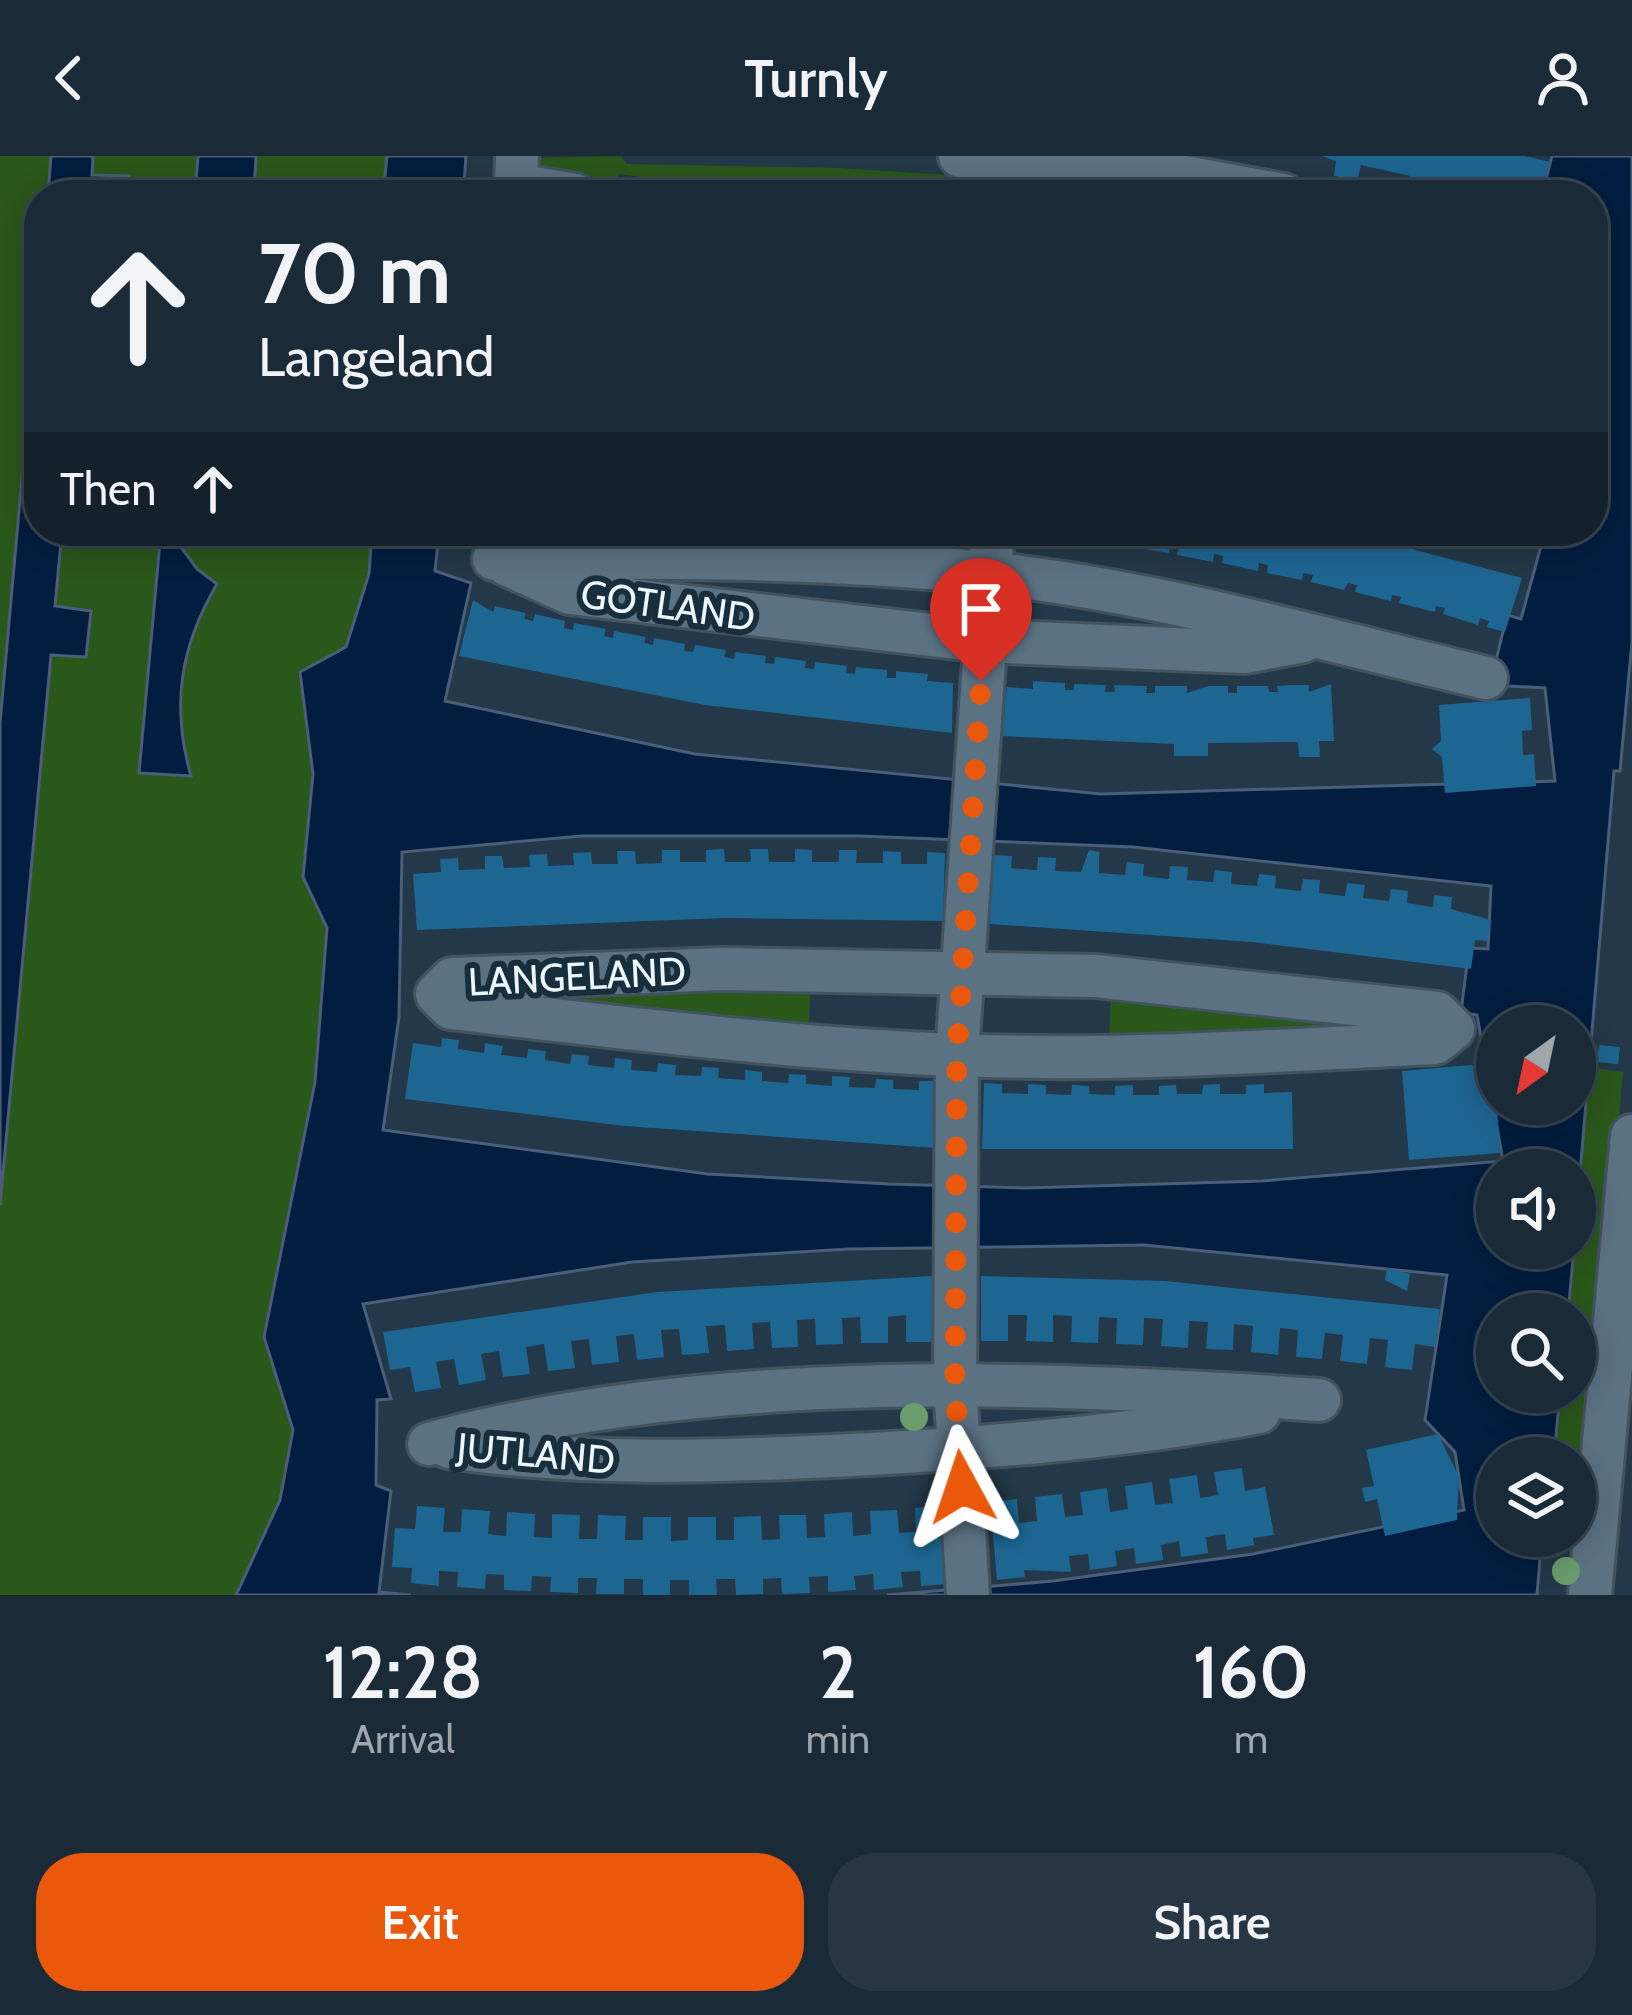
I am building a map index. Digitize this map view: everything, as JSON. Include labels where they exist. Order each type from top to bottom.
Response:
[{"type":"street","points":[[960,156],[1023,171],[1201,180]]},
{"type":"street","points":[[968,1579],[955,1385],[957,1054],[991,546]]},
{"type":"street","name":"GOTLAND","points":[[1316,639],[1246,652],[983,641],[570,593],[494,559],[670,556],[988,573],[1316,639],[1486,678]]},
{"type":"street","name":"LANGELAND","points":[[723,969],[963,970],[1096,976],[1437,1013],[1453,1029],[1435,1043],[1096,1057],[957,1054],[735,1040],[451,1008],[437,994],[452,979],[723,969]]},
{"type":"street","points":[[1605,1573],[1632,1136]]},
{"type":"street","name":"JUTLAND","points":[[955,1385],[1319,1400],[1210,1421],[958,1450],[716,1462],[529,1458],[429,1444],[546,1415],[717,1397],[955,1385]]},
{"type":"green space","points":[[0,156],[411,156],[409,180],[24,180],[24,546],[388,546],[301,1595],[0,1595]]},
{"type":"green space","points":[[621,156],[626,164],[839,168],[993,180],[661,180],[619,174],[617,180],[586,180],[538,170],[537,158]]},
{"type":"green space","points":[[811,979],[809,1026],[655,1018],[458,986]]},
{"type":"green space","points":[[1111,991],[1432,1024],[1109,1039]]},
{"type":"green space","points":[[1596,1068],[1623,1072],[1596,1380],[1596,1293],[1568,1293],[1570,1269],[1596,1269],[1596,1149],[1580,1149],[1582,1125],[1596,1125]]},
{"type":"green space","points":[[1558,1413],[1593,1413],[1591,1437],[1556,1437]]},
{"type":"water","points":[[51,156],[93,156],[92,175],[129,176],[129,180],[49,180]]},
{"type":"water","points":[[198,156],[256,156],[255,180],[196,180]]},
{"type":"water","points":[[387,156],[466,156],[464,180],[385,180]]},
{"type":"water","points":[[1552,156],[1632,156],[1632,642],[1620,771],[1614,771],[1594,1005],[1476,1005],[1476,1015],[1461,1012],[1469,948],[1488,949],[1491,886],[1133,847],[860,836],[582,836],[402,852],[399,1017],[383,1130],[708,1174],[889,1184],[1024,1188],[1262,1181],[1476,1163],[1476,1269],[1572,1269],[1570,1293],[1476,1293],[1476,1413],[1558,1413],[1556,1437],[1476,1437],[1476,1557],[1540,1557],[1537,1595],[887,1595],[1053,1581],[1253,1554],[1464,1510],[1455,1452],[1425,1420],[1447,1275],[1144,1245],[848,1249],[632,1262],[363,1304],[391,1399],[377,1400],[376,1485],[391,1491],[379,1592],[411,1595],[236,1595],[280,1500],[293,1430],[264,1337],[315,1082],[327,928],[303,877],[313,774],[300,672],[346,647],[369,574],[371,546],[438,546],[435,571],[471,583],[445,701],[695,754],[1101,794],[1555,781],[1545,688],[1490,685],[1507,615],[1521,619],[1541,546],[1608,546],[1608,180],[1546,180]]},
{"type":"water","points":[[24,455],[24,546],[61,546],[55,606],[91,611],[86,657],[51,655],[0,1205],[0,723]]},
{"type":"water","points":[[160,546],[180,546],[197,569],[217,584],[195,631],[183,677],[181,725],[191,776],[139,773]]},
{"type":"water","points":[[1497,1125],[1584,1125],[1582,1149],[1501,1149]]},
{"type":"building","points":[[1322,156],[1525,156],[1550,162],[1545,180],[1409,180],[1410,176],[1361,165],[1357,180],[1352,180],[1334,176],[1336,161]]},
{"type":"building","points":[[1133,546],[1170,546],[1169,553]]},
{"type":"building","points":[[1170,546],[1401,546],[1522,578],[1505,632],[1487,627],[1489,621],[1480,618],[1478,625],[1443,614],[1445,608],[1436,606],[1435,612],[1399,603],[1401,597],[1392,595],[1391,601],[1355,592],[1357,585],[1348,583],[1344,590],[1311,582],[1313,575],[1303,573],[1302,580],[1267,573],[1268,565],[1259,563],[1258,571],[1222,563],[1223,556],[1214,554],[1213,562],[1177,555],[1179,548]]},
{"type":"building","points":[[473,600],[493,612],[495,606],[526,613],[524,619],[533,621],[535,614],[565,621],[564,628],[573,630],[574,623],[606,629],[604,636],[613,638],[614,631],[646,637],[644,643],[653,645],[654,638],[685,644],[684,651],[693,652],[695,645],[726,650],[724,657],[734,659],[735,652],[766,656],[765,663],[774,664],[775,657],[806,661],[805,668],[814,669],[815,662],[847,666],[846,673],[855,674],[856,667],[887,670],[887,678],[896,678],[896,671],[928,674],[927,681],[953,683],[952,733],[705,705],[459,656]]},
{"type":"building","points":[[1033,681],[1065,683],[1065,690],[1074,690],[1074,684],[1106,685],[1105,692],[1115,692],[1114,685],[1147,686],[1146,693],[1155,693],[1155,686],[1187,686],[1187,693],[1228,686],[1228,693],[1237,693],[1237,686],[1268,686],[1269,692],[1278,692],[1277,686],[1290,685],[1309,685],[1309,692],[1331,684],[1334,741],[1319,741],[1320,757],[1299,757],[1298,742],[1208,743],[1208,756],[1174,756],[1174,744],[1001,736],[1007,687],[1033,689]]},
{"type":"building","points":[[1530,698],[1532,730],[1522,731],[1523,755],[1534,754],[1536,786],[1445,793],[1442,757],[1432,749],[1441,741],[1439,705]]},
{"type":"building","points":[[724,849],[725,862],[751,862],[750,849],[768,849],[769,862],[795,862],[795,849],[812,850],[812,862],[839,862],[839,850],[857,850],[856,863],[883,863],[883,851],[901,852],[901,864],[927,864],[927,852],[945,853],[943,921],[725,918],[417,930],[413,874],[441,872],[440,859],[458,858],[459,870],[485,869],[485,856],[502,856],[504,868],[530,867],[529,855],[547,854],[548,866],[574,865],[573,853],[591,852],[592,864],[618,864],[617,851],[635,851],[636,864],[662,863],[662,850],[680,850],[680,862],[706,862],[706,850]]},
{"type":"building","points":[[1089,850],[1099,852],[1099,873],[1125,875],[1127,862],[1144,864],[1143,876],[1169,879],[1170,866],[1188,867],[1187,880],[1213,882],[1215,870],[1232,872],[1231,884],[1257,886],[1259,874],[1276,876],[1275,888],[1301,891],[1303,879],[1320,880],[1319,893],[1345,896],[1347,883],[1365,885],[1363,898],[1389,901],[1391,889],[1408,891],[1407,903],[1433,907],[1434,895],[1452,897],[1451,909],[1491,920],[1488,941],[1475,940],[1471,969],[1252,942],[990,924],[993,855],[1012,856],[1011,868],[1037,870],[1038,857],[1056,858],[1055,871],[1081,872]]},
{"type":"building","points":[[442,1038],[459,1040],[458,1049],[484,1053],[485,1043],[503,1046],[501,1055],[527,1058],[528,1049],[546,1051],[545,1060],[570,1064],[572,1054],[589,1056],[588,1065],[614,1068],[615,1058],[632,1060],[631,1070],[657,1072],[658,1063],[676,1065],[675,1075],[701,1076],[702,1067],[719,1068],[718,1078],[745,1080],[745,1070],[762,1072],[762,1081],[788,1083],[789,1074],[806,1075],[806,1084],[832,1086],[832,1076],[850,1077],[849,1087],[875,1088],[876,1079],[893,1080],[893,1089],[919,1090],[919,1081],[937,1081],[935,1148],[625,1126],[405,1099],[413,1043],[441,1047]]},
{"type":"building","points":[[1599,1045],[1620,1047],[1618,1064],[1597,1062]]},
{"type":"building","points":[[1476,1065],[1476,1125],[1498,1125],[1500,1149],[1409,1160],[1402,1071]]},
{"type":"building","points":[[984,1083],[1002,1084],[1002,1093],[1028,1094],[1028,1084],[1046,1085],[1046,1094],[1071,1095],[1072,1085],[1089,1086],[1089,1094],[1115,1095],[1115,1086],[1133,1085],[1133,1095],[1159,1095],[1159,1086],[1176,1085],[1177,1094],[1202,1094],[1203,1085],[1220,1084],[1220,1094],[1246,1094],[1246,1085],[1264,1084],[1264,1093],[1292,1092],[1293,1149],[982,1149]]},
{"type":"building","points":[[1387,1268],[1410,1274],[1407,1291],[1385,1280]]},
{"type":"building","points":[[932,1276],[934,1342],[906,1342],[906,1315],[888,1317],[888,1343],[861,1343],[860,1317],[842,1318],[843,1344],[816,1345],[815,1319],[797,1320],[798,1347],[772,1348],[770,1322],[752,1323],[754,1349],[727,1351],[725,1325],[706,1326],[709,1353],[682,1355],[679,1329],[661,1330],[664,1357],[637,1360],[634,1334],[616,1336],[619,1362],[592,1365],[589,1339],[571,1341],[575,1368],[548,1371],[544,1344],[526,1347],[530,1374],[503,1377],[499,1351],[481,1354],[486,1380],[459,1385],[454,1359],[436,1362],[441,1388],[415,1392],[410,1367],[390,1370],[383,1332],[657,1292]]},
{"type":"building","points":[[981,1276],[1165,1281],[1440,1309],[1435,1347],[1415,1344],[1412,1370],[1385,1367],[1388,1340],[1370,1338],[1367,1364],[1340,1361],[1343,1335],[1325,1333],[1322,1359],[1296,1357],[1298,1330],[1280,1328],[1278,1355],[1251,1352],[1253,1326],[1234,1324],[1233,1350],[1206,1349],[1208,1322],[1189,1321],[1188,1348],[1161,1346],[1163,1319],[1144,1318],[1143,1345],[1116,1344],[1117,1318],[1099,1317],[1098,1343],[1071,1342],[1072,1316],[1053,1315],[1053,1342],[1026,1341],[1027,1315],[1008,1315],[1008,1341],[981,1341]]},
{"type":"building","points":[[1438,1434],[1459,1477],[1457,1520],[1385,1536],[1377,1499],[1365,1502],[1362,1488],[1374,1486],[1366,1450]]},
{"type":"building","points":[[1242,1468],[1245,1491],[1265,1487],[1274,1535],[1253,1538],[1254,1545],[1227,1550],[1225,1534],[1206,1537],[1208,1553],[1181,1557],[1179,1541],[1161,1545],[1163,1560],[1136,1564],[1134,1548],[1115,1551],[1117,1566],[1090,1570],[1088,1554],[1069,1556],[1071,1572],[1024,1570],[1025,1577],[997,1580],[990,1502],[1017,1499],[1019,1523],[1037,1521],[1035,1497],[1062,1494],[1065,1517],[1083,1515],[1080,1492],[1107,1488],[1110,1512],[1128,1509],[1125,1486],[1152,1482],[1155,1505],[1173,1503],[1169,1479],[1197,1475],[1200,1498],[1218,1495],[1214,1472]]},
{"type":"building","points":[[417,1506],[445,1508],[443,1532],[461,1532],[462,1509],[490,1511],[488,1534],[506,1536],[507,1512],[535,1514],[534,1537],[552,1538],[552,1514],[580,1515],[579,1539],[597,1539],[598,1515],[626,1516],[625,1540],[643,1540],[643,1517],[671,1517],[671,1541],[688,1540],[688,1517],[716,1517],[716,1540],[734,1540],[734,1517],[761,1516],[762,1540],[780,1539],[779,1515],[806,1515],[807,1538],[825,1537],[824,1514],[852,1512],[853,1536],[871,1534],[870,1511],[897,1510],[899,1533],[916,1532],[915,1508],[942,1506],[949,1584],[921,1586],[920,1571],[901,1572],[903,1587],[874,1590],[873,1574],[854,1576],[856,1590],[828,1592],[828,1576],[809,1577],[810,1593],[782,1594],[781,1578],[763,1579],[763,1594],[736,1595],[735,1579],[716,1579],[717,1595],[689,1595],[689,1580],[670,1580],[670,1595],[643,1595],[643,1579],[624,1579],[624,1594],[596,1594],[597,1578],[578,1578],[578,1593],[550,1592],[551,1577],[532,1576],[531,1591],[504,1590],[504,1575],[486,1574],[485,1589],[457,1587],[458,1572],[439,1571],[439,1586],[411,1583],[412,1568],[392,1567],[395,1528],[415,1529]]},
{"type":"route","points":[[962,1487],[955,1385],[957,1054],[981,681]]}]
